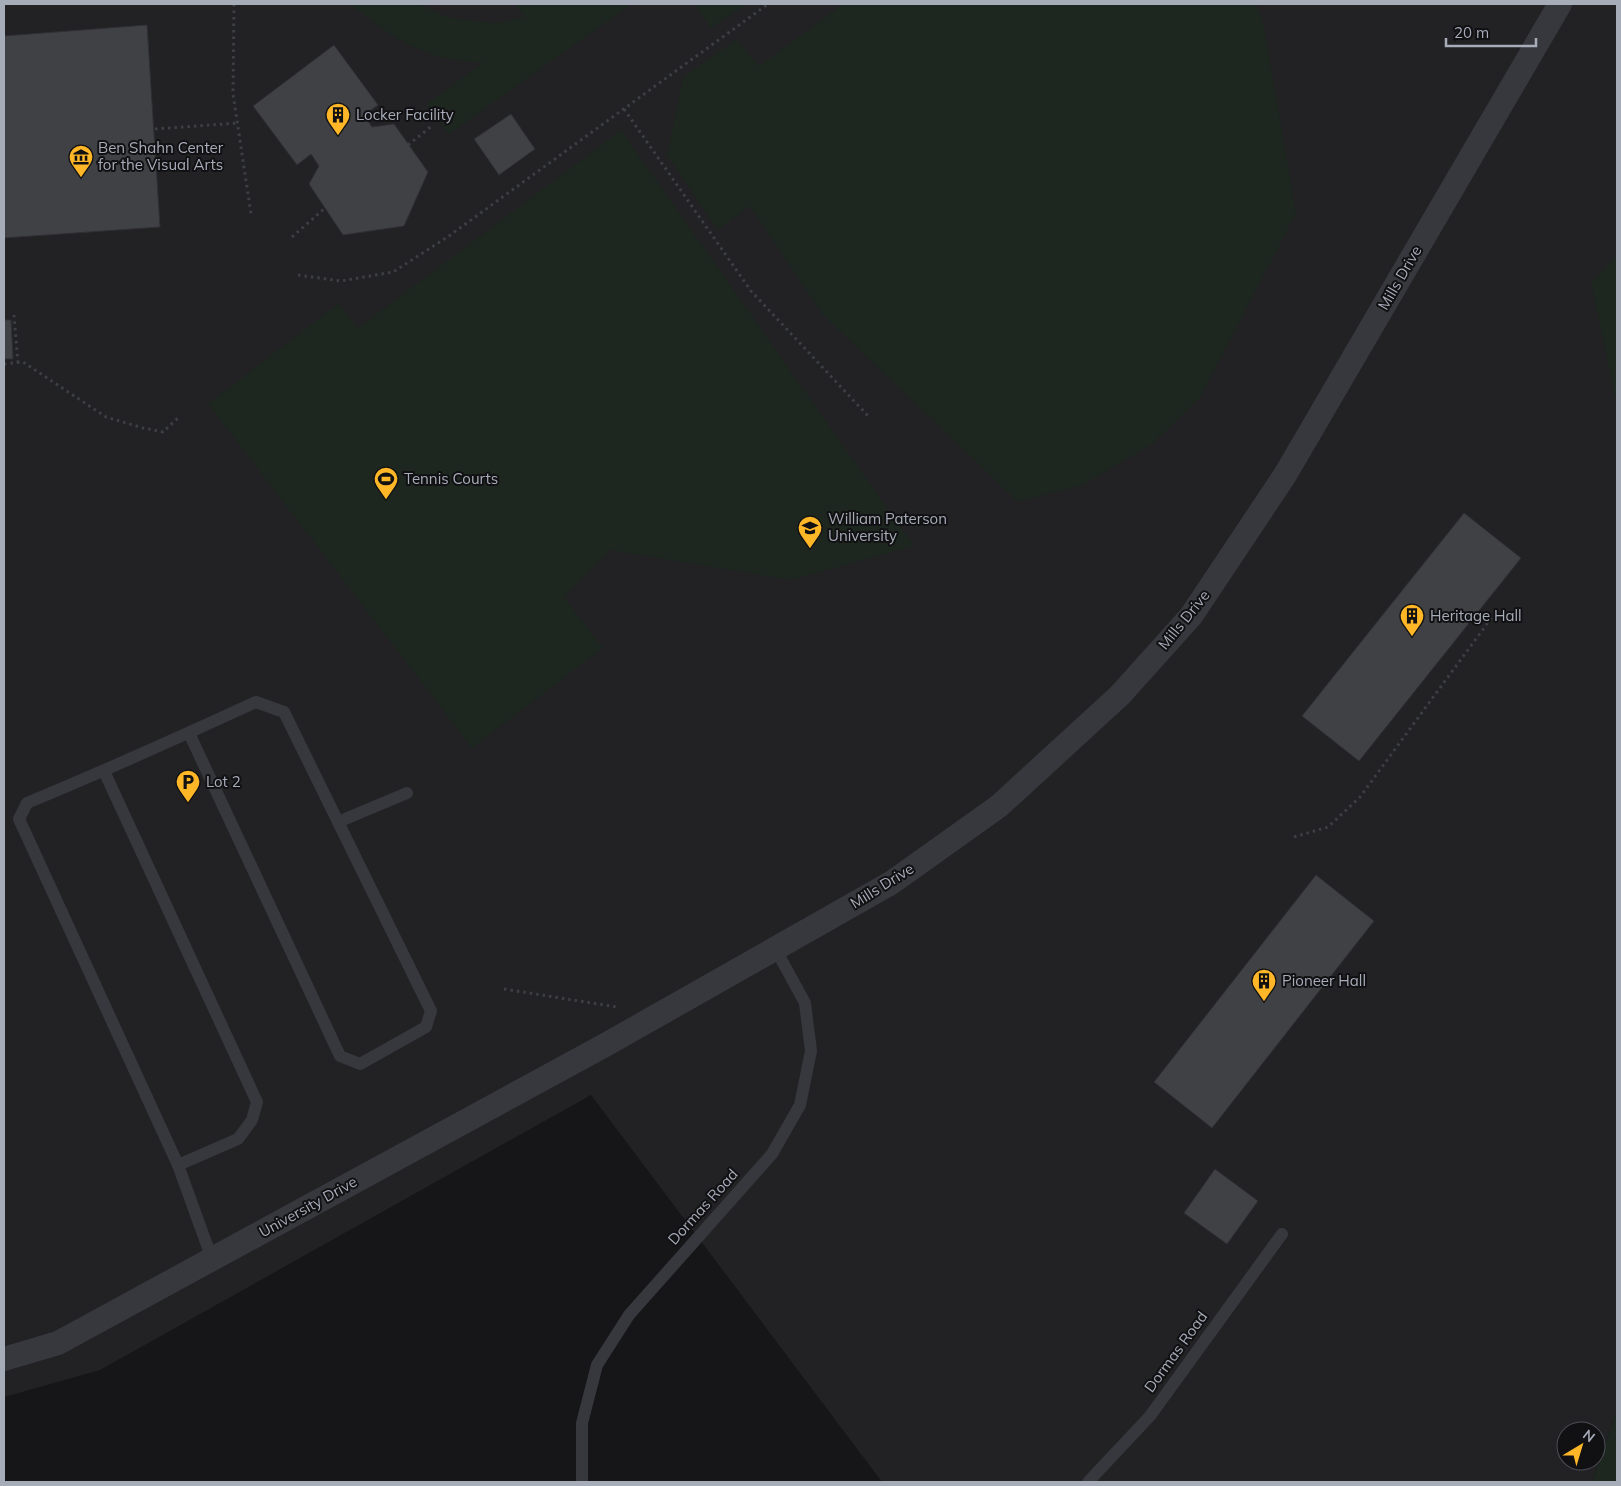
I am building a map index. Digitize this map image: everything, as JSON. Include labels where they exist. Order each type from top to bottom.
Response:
[{"type":"street","name":"Mills Drive","points":[[607,1044],[891,883],[999,806],[1120,695],[1191,616],[1285,475],[1560,4]]},
{"type":"street","name":"University Drive","points":[[4,1359],[58,1343],[607,1044]]},
{"type":"lane","points":[[189,733],[340,1056],[360,1064],[426,1027],[431,1010],[284,712],[256,702],[104,771],[27,803],[19,819],[178,1165],[212,1259]]},
{"type":"lane","points":[[104,771],[257,1102],[252,1120],[238,1139],[178,1165]]},
{"type":"lane","points":[[338,822],[407,794]]},
{"type":"lane","name":"Dormas Road","points":[[582,1482],[582,1423],[597,1365],[629,1315],[772,1154],[800,1105],[811,1051],[804,1003],[775,948]]},
{"type":"lane","name":"Dormas Road","points":[[1088,1482],[1150,1416],[1282,1234]]},
{"type":"path","points":[[234,4],[234,94],[251,214]]},
{"type":"path","points":[[298,275],[341,281],[393,272],[450,236],[768,4]]},
{"type":"path","points":[[624,109],[751,291],[870,418]]},
{"type":"path","points":[[155,130],[238,123]]},
{"type":"path","points":[[408,145],[433,124]]},
{"type":"path","points":[[292,236],[325,208]]},
{"type":"path","points":[[14,315],[18,363]]},
{"type":"path","points":[[4,364],[23,362],[106,417],[163,432],[179,417]]},
{"type":"path","points":[[1294,837],[1328,827],[1360,798],[1492,617]]},
{"type":"path","points":[[504,989],[660,1014]]},
{"type":"shaded area","name":"William Paterson University","points":[[4,4],[1617,4],[1617,1411],[1606,1442],[1606,1421],[1556,1421],[1556,1471],[1596,1471],[1592,1482],[882,1482],[591,1095],[100,1370],[4,1397]]},
{"type":"shaded area","points":[[351,4],[418,4],[445,16],[496,23],[524,17],[515,4],[632,4],[449,134],[426,104],[483,63],[445,58],[415,48],[371,21]]},
{"type":"shaded area","points":[[694,4],[746,4],[711,28]]},
{"type":"shaded area","points":[[843,4],[1255,4],[1263,20],[1296,213],[1200,398],[1151,445],[1083,485],[1018,502],[823,315],[750,206],[718,230],[667,155],[683,77],[737,39],[759,66]]},
{"type":"shaded area","points":[[621,130],[914,546],[791,580],[610,550],[564,597],[603,648],[472,748],[208,404],[339,303],[358,328]]},
{"type":"shaded area","points":[[1617,255],[1617,397],[1615,397],[1591,283]]},
{"type":"shaded area","points":[[1617,1411],[1617,1482],[1592,1482],[1596,1471],[1606,1471],[1606,1442]]},
{"type":"building","name":"Ben Shahn Center for the Visual Arts","points":[[147,25],[160,227],[4,238],[4,36]]},
{"type":"building","name":"Locker Facility","points":[[334,45],[378,105],[364,115],[372,127],[394,124],[428,172],[404,226],[343,235],[309,184],[319,166],[311,154],[297,165],[253,106]]},
{"type":"building","points":[[511,114],[535,149],[499,175],[474,139]]},
{"type":"building","points":[[4,320],[11,320],[13,359],[4,359]]},
{"type":"building","name":"Heritage Hall","points":[[1464,513],[1521,558],[1359,761],[1302,716]]},
{"type":"building","name":"Pioneer Hall","points":[[1316,875],[1374,921],[1212,1128],[1154,1082]]},
{"type":"building","points":[[1215,1169],[1258,1201],[1227,1244],[1184,1213]]},
{"type":"place","name":"Locker Facility","points":[[338,136]]},
{"type":"place","name":"Ben Shahn Center for the Visual Arts","points":[[81,178]]},
{"type":"place","name":"Tennis Courts","points":[[386,500]]},
{"type":"place","name":"William Paterson University","points":[[810,549]]},
{"type":"place","name":"Heritage Hall","points":[[1412,637]]},
{"type":"place","name":"Lot 2","points":[[188,803]]},
{"type":"place","name":"Pioneer Hall","points":[[1264,1002]]}]
